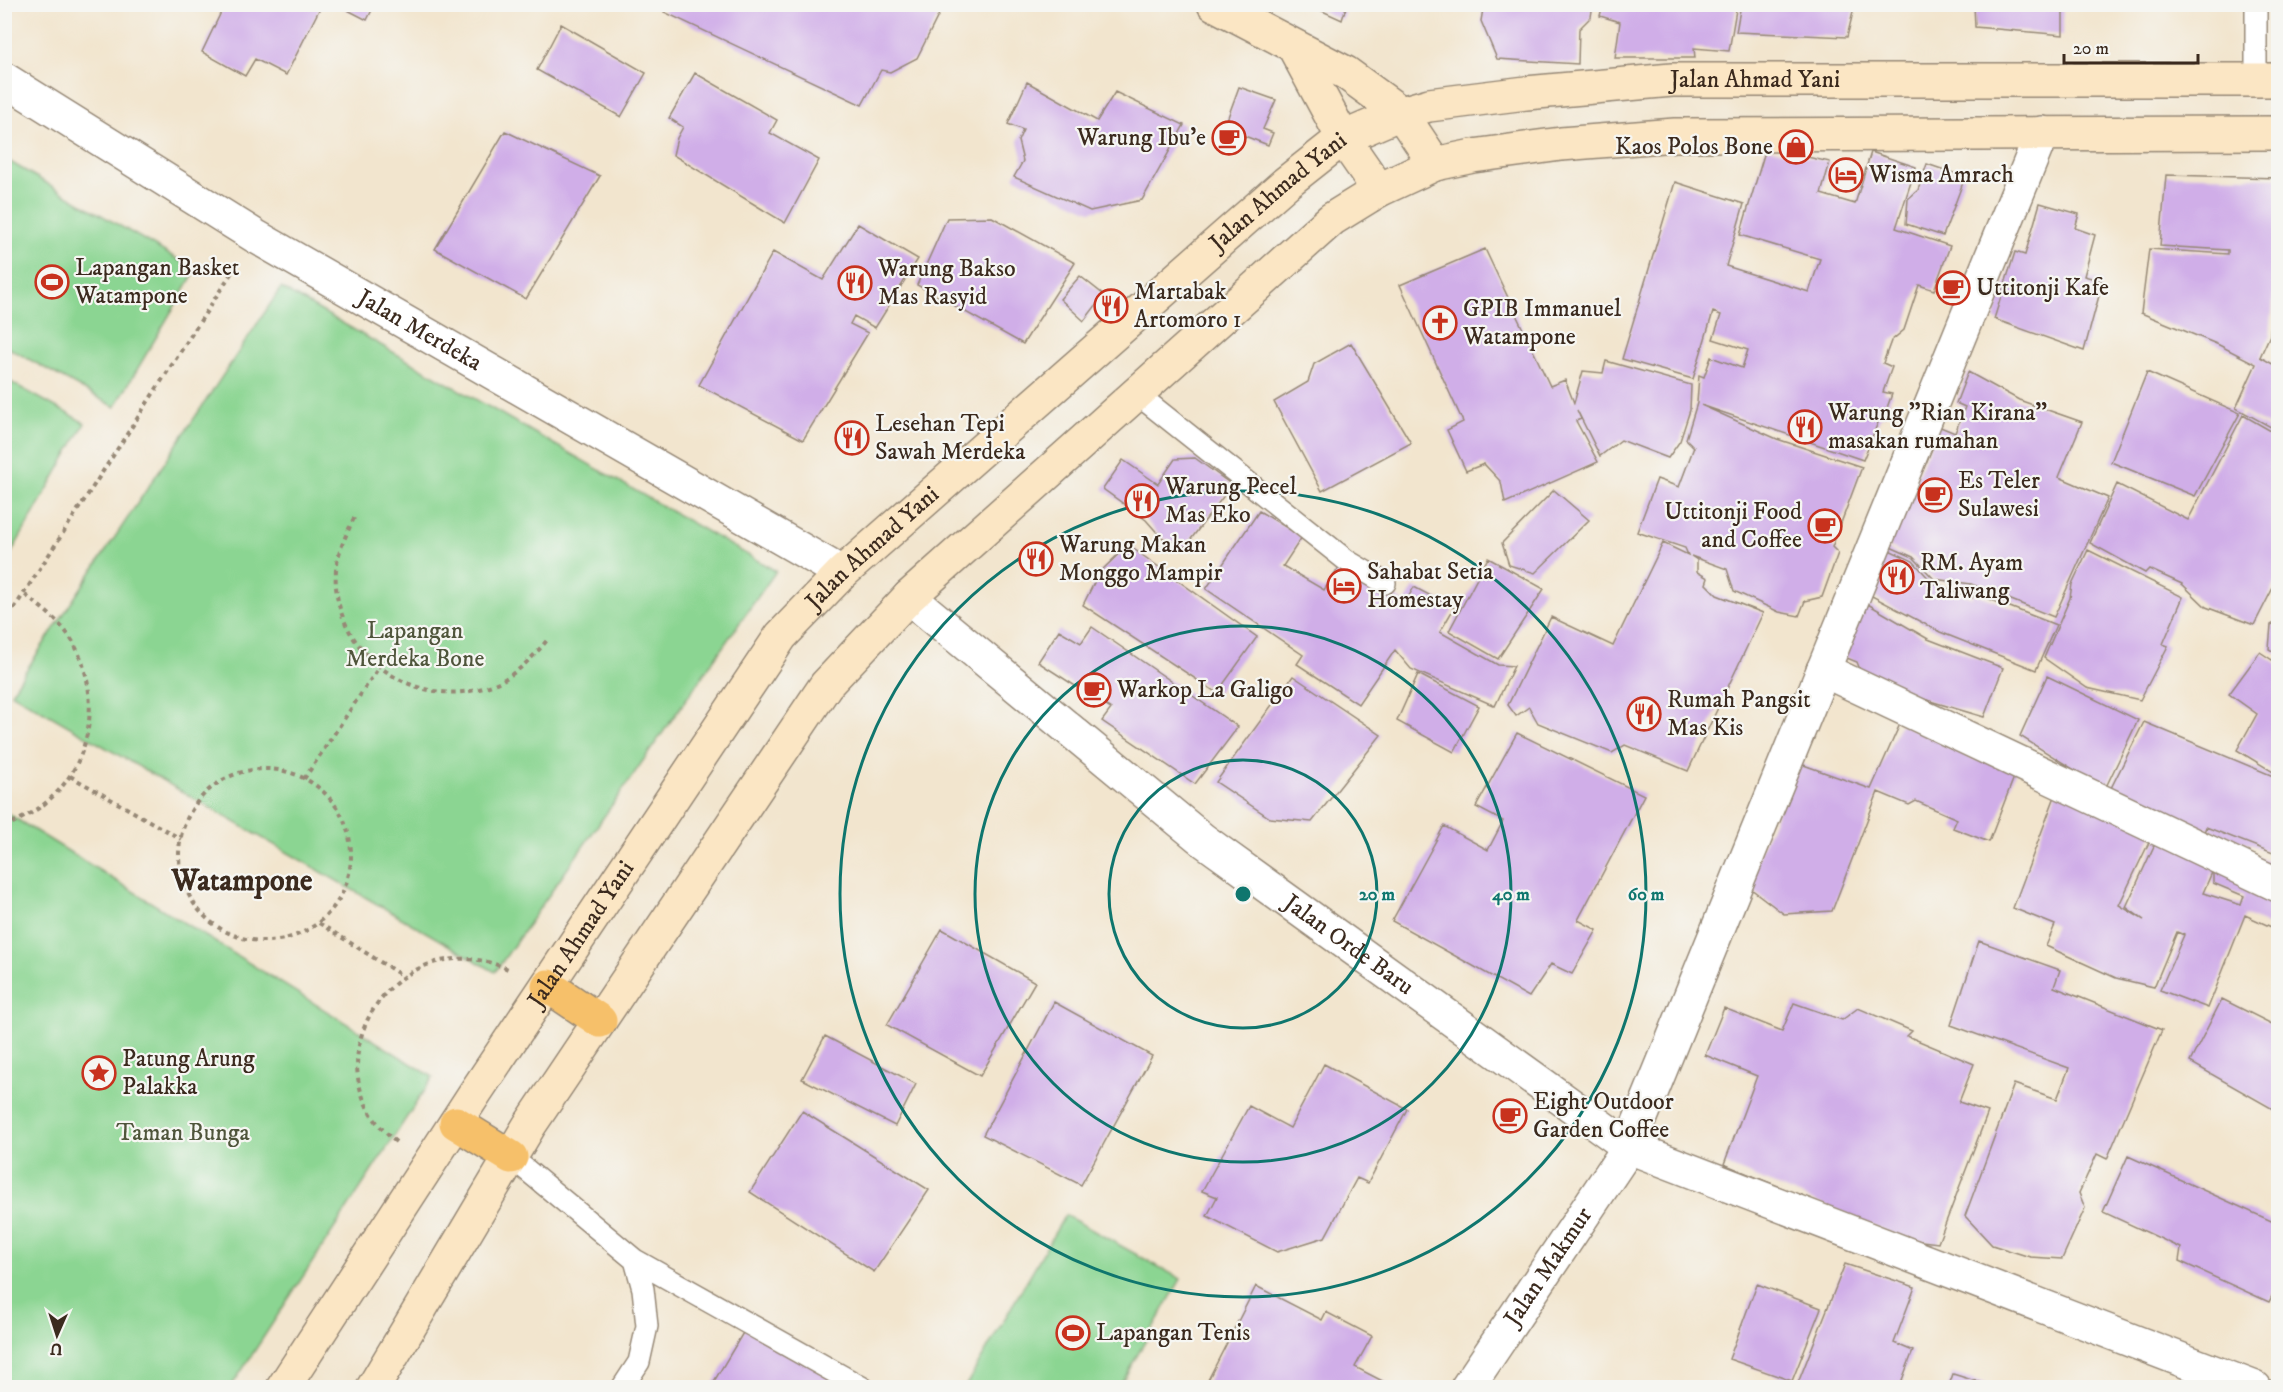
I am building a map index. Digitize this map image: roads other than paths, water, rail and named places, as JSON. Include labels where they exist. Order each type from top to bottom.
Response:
[{"type":"main road","points":[[1215,4],[1346,73],[1401,113],[1435,164]]},
{"type":"main road","points":[[1294,47],[1342,138],[1379,190]]},
{"type":"main road","name":"Jalan Ahmad Yani","points":[[284,1388],[456,1123],[781,636],[842,573],[1278,191],[1342,138],[1401,113],[1429,105],[1526,93],[1672,80],[2267,80]]},
{"type":"main road","points":[[372,1388],[529,1126],[826,685],[909,597],[1332,219],[1379,190],[1435,164],[1473,156],[1561,144],[1675,135],[2278,133]]},
{"type":"main road","points":[[546,989],[600,1021]]},
{"type":"main road","points":[[456,1123],[511,1157]]},
{"type":"street","name":"Jalan Merdeka","points":[[4,79],[255,236],[842,573]]},
{"type":"street","name":"Jalan Makmur","points":[[1467,1388],[1629,1147],[2042,133]]},
{"type":"street","name":"Jalan Orde Baru","points":[[909,597],[1203,840],[1629,1147],[2255,1388]]},
{"type":"street","points":[[1823,670],[2278,885]]},
{"type":"lane","points":[[2256,4],[2267,80]]},
{"type":"lane","points":[[1137,394],[1346,560],[1385,583]]},
{"type":"lane","points":[[511,1157],[635,1260],[863,1388]]},
{"type":"lane","points":[[622,1388],[639,1362],[647,1326],[643,1289],[635,1260]]},
{"type":"place","name":"Warung Ibu'e","points":[[1229,138]]},
{"type":"place","name":"Kaos Polos Bone","points":[[1796,147]]},
{"type":"place","name":"Wisma Amrach","points":[[1846,175]]},
{"type":"place","name":"Lapangan Basket Watampone","points":[[52,282]]},
{"type":"place","name":"Warung Bakso Mas Rasyid","points":[[855,283]]},
{"type":"place","name":"Uttitonji Kafe","points":[[1953,288]]},
{"type":"place","name":"Martabak Artomoro 1","points":[[1111,306]]},
{"type":"place","name":"GPIB Immanuel Watampone","points":[[1440,323]]},
{"type":"place","name":"Warung \"Rian Kirana\" masakan rumahan","points":[[1805,427]]},
{"type":"place","name":"Lesehan Tepi Sawah Merdeka","points":[[852,438]]},
{"type":"place","name":"Es Teler Sulawesi","points":[[1935,495]]},
{"type":"place","name":"Warung Pecel Mas Eko","points":[[1142,501]]},
{"type":"place","name":"Uttitonji Food and Coffee","points":[[1825,526]]},
{"type":"place","name":"Warung Makan Monggo Mampir","points":[[1036,559]]},
{"type":"place","name":"RM. Ayam Taliwang","points":[[1897,577]]},
{"type":"place","name":"Sahabat Setia Homestay","points":[[1344,586]]},
{"type":"place","name":"Warkop La Galigo","points":[[1094,690]]},
{"type":"place","name":"Rumah Pangsit Mas Kis","points":[[1644,714]]},
{"type":"place","name":"Patung Arung Palakka","points":[[99,1073]]},
{"type":"place","name":"Eight Outdoor Garden Coffee","points":[[1510,1116]]},
{"type":"place","name":"Lapangan Tenis","points":[[1073,1333]]},
{"type":"district","name":"Watampone","points":[[242,881]]},
{"type":"park label","name":"Lapangan Merdeka Bone","points":[[415,645]]},
{"type":"park label","name":"Taman Bunga","points":[[183,1133]]}]
